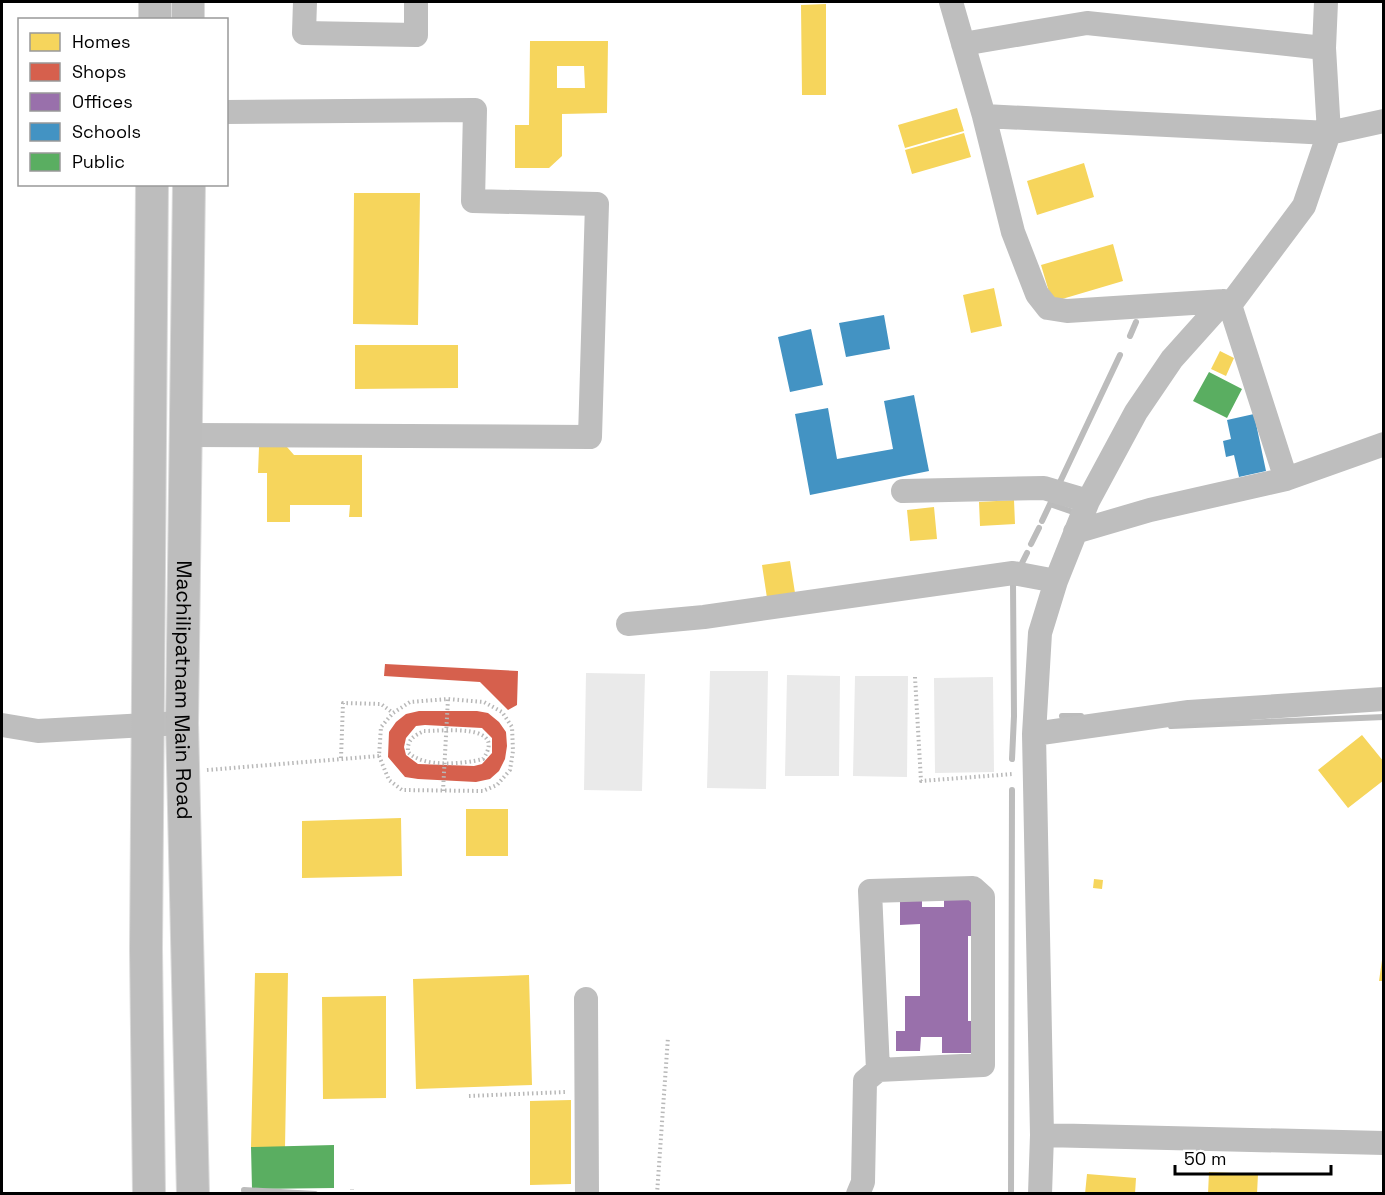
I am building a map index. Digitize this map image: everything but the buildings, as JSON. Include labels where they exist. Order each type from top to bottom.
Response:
[{"type":"main road","points":[[155,2],[155,18]]},
{"type":"main road","points":[[188,2],[188,18]]},
{"type":"main road","name":"Machilipatnam Main Road","points":[[149,1194],[146,949],[152,186]]},
{"type":"main road","name":"Machilipatnam Main Road","points":[[189,186],[182,723],[193,1194]]},
{"type":"main road","points":[[165,1194],[181,1191],[184,1194]]},
{"type":"street","points":[[304,2],[304,33],[416,35],[416,2]]},
{"type":"street","points":[[951,2],[984,116],[1013,232],[1037,294],[1048,308],[1067,311],[1227,303]]},
{"type":"street","points":[[1040,1194],[1042,1135],[1034,734],[1040,633],[1056,582],[1088,501],[1142,403],[1172,359],[1227,303],[1304,206],[1329,133],[1324,48],[1326,2]]},
{"type":"street","points":[[963,44],[1087,23],[1324,48]]},
{"type":"street","points":[[187,435],[590,437],[597,204],[473,201],[475,110],[228,112]]},
{"type":"street","points":[[984,116],[1329,133],[1383,121]]},
{"type":"street","points":[[1227,303],[1286,479]]},
{"type":"street","points":[[1075,532],[1150,510],[1286,479],[1383,444]]},
{"type":"street","points":[[903,491],[1044,488],[1088,501]]},
{"type":"street","points":[[628,624],[704,617],[1013,573],[1056,582]]},
{"type":"street","points":[[1034,734],[1189,712],[1383,699]]},
{"type":"street","points":[[2,725],[38,731],[182,723]]},
{"type":"street","points":[[858,1194],[863,1182],[865,1081],[878,1070],[983,1065],[983,897],[973,888],[870,891],[878,1070]]},
{"type":"street","points":[[586,999],[587,1194]]},
{"type":"street","points":[[1042,1135],[1383,1143]]},
{"type":"path","points":[[915,677],[921,781],[1035,773]]},
{"type":"path","points":[[443,792],[448,699]]},
{"type":"path","points":[[448,699],[484,702],[502,712],[512,727],[513,751],[510,770],[497,785],[483,791],[402,790],[389,780],[379,756],[381,727],[393,713],[410,702],[448,699]]},
{"type":"path","points":[[341,758],[343,703],[381,704],[393,713]]},
{"type":"path","points":[[424,731],[472,731],[483,735],[489,742],[490,750],[483,759],[471,762],[445,762],[425,762],[414,758],[408,752],[407,744],[413,736],[424,731]]},
{"type":"path","points":[[183,773],[379,756]]},
{"type":"path","points":[[657,1194],[668,1037]]},
{"type":"path","points":[[469,1096],[587,1091]]},
{"type":"shaded area","points":[[710,671],[768,671],[766,789],[707,788]]},
{"type":"shaded area","points":[[586,673],[645,674],[642,791],[584,790]]},
{"type":"shaded area","points":[[787,675],[840,676],[839,776],[785,776]]},
{"type":"shaded area","points":[[855,676],[908,676],[907,777],[853,776]]},
{"type":"shaded area","points":[[993,677],[994,772],[935,773],[934,678]]},
{"type":"waterway","points":[[1130,336],[1136,322]]},
{"type":"waterway","points":[[1060,482],[1120,355]]},
{"type":"waterway","points":[[1042,521],[1051,502]]},
{"type":"waterway","points":[[1050,504],[1073,512]]},
{"type":"waterway","points":[[1031,544],[1039,528]]},
{"type":"waterway","points":[[1020,567],[1027,553]]},
{"type":"waterway","points":[[1012,759],[1013,583]]},
{"type":"waterway","points":[[1062,716],[1081,716]]},
{"type":"waterway","points":[[1171,726],[1384,717]]},
{"type":"waterway","points":[[1011,1194],[1012,790]]},
{"type":"waterway","points":[[244,1190],[315,1194]]}]
